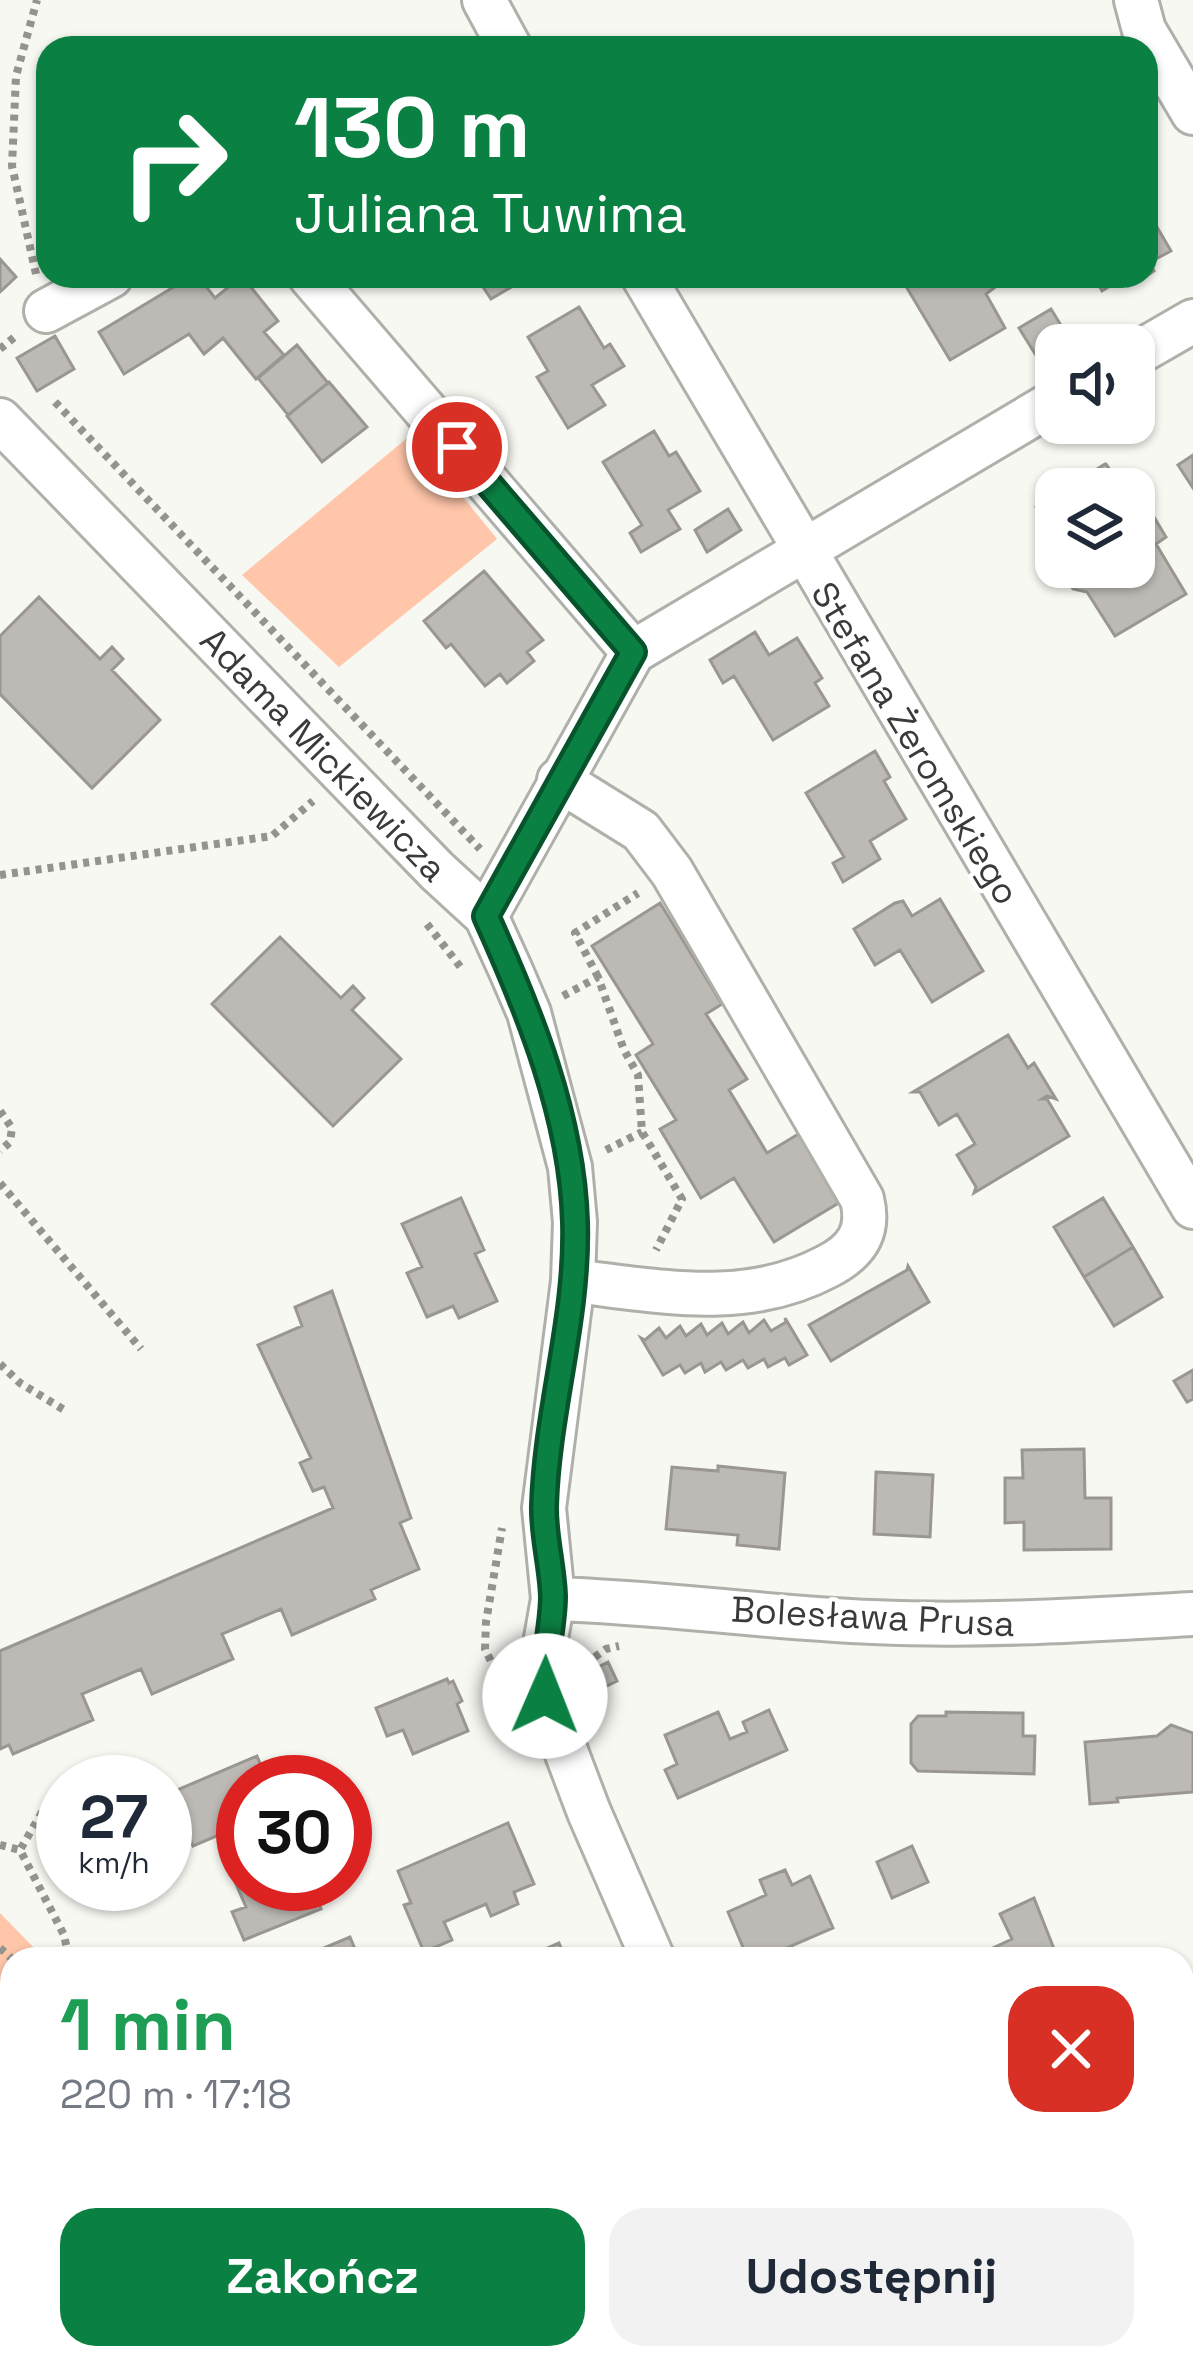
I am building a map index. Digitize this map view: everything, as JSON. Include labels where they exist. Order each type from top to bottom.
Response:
[{"type":"street","points":[[484,0],[504,36]]},
{"type":"street","points":[[1136,0],[1148,36]]},
{"type":"street","points":[[1158,54],[1193,113]]},
{"type":"street","points":[[46,311],[89,288]]},
{"type":"street","points":[[320,288],[633,652]]},
{"type":"street","name":"Stefana Żeromskiego","points":[[650,288],[1193,1207]]},
{"type":"street","points":[[1155,343],[1193,321]]},
{"type":"street","points":[[486,916],[633,652],[1035,413]]},
{"type":"street","name":"Adama Mickiewicza","points":[[0,420],[421,855],[486,916],[529,1013],[570,1167],[575,1222],[573,1281],[544,1508],[553,1599],[545,1644],[545,1696],[648,1947]]},
{"type":"street","points":[[559,780],[641,831],[672,872],[862,1199],[867,1220],[849,1252],[788,1285],[722,1296],[573,1281]]},
{"type":"street","name":"Bolesława Prusa","points":[[553,1599],[654,1602],[867,1622],[991,1626],[1193,1614]]},
{"type":"path","points":[[13,184],[16,76],[37,0]]},
{"type":"path","points":[[56,402],[465,829]]},
{"type":"path","points":[[0,875],[272,836],[312,801],[327,816]]},
{"type":"path","points":[[636,1289],[682,1199],[642,1132],[638,1075],[575,933],[672,872]]},
{"type":"path","points":[[424,919],[465,974]]},
{"type":"path","points":[[577,987],[598,977]]},
{"type":"path","points":[[0,1111],[12,1128],[10,1142],[0,1151]]},
{"type":"path","points":[[624,1141],[642,1132]]},
{"type":"path","points":[[0,1183],[141,1349]]},
{"type":"path","points":[[0,1364],[20,1383],[66,1411]]},
{"type":"path","points":[[504,1519],[485,1649],[505,1691]]},
{"type":"path","points":[[579,1667],[607,1648],[629,1643]]},
{"type":"path","points":[[20,1850],[36,1822]]},
{"type":"path","points":[[0,1844],[20,1850],[66,1947]]},
{"type":"shaded area","points":[[412,434],[497,539],[339,667],[242,575]]},
{"type":"shaded area","points":[[0,1913],[33,1947],[0,1947]]},
{"type":"building","points":[[1158,229],[1171,251],[1158,258]]},
{"type":"building","points":[[0,259],[16,277],[0,292]]},
{"type":"building","points":[[172,288],[207,288],[215,298],[227,288],[252,288],[278,321],[264,332],[284,355],[256,379],[223,338],[204,354],[189,334],[124,374],[99,332]]},
{"type":"building","points":[[484,288],[510,288],[491,299]]},
{"type":"building","points":[[907,288],[994,288],[986,294],[1005,328],[950,360]]},
{"type":"building","points":[[579,307],[604,348],[610,344],[624,366],[592,385],[605,405],[568,428],[537,377],[548,371],[528,337]]},
{"type":"building","points":[[1051,309],[1060,324],[1035,324],[1035,354],[1019,328]]},
{"type":"building","points":[[55,336],[74,369],[37,391],[17,358]]},
{"type":"building","points":[[297,345],[328,383],[288,415],[258,378]]},
{"type":"building","points":[[329,382],[367,427],[322,462],[287,416]]},
{"type":"building","points":[[654,431],[669,456],[676,452],[700,491],[668,510],[680,529],[641,552],[630,533],[642,525],[603,462]]},
{"type":"building","points":[[1193,455],[1193,488],[1178,465]]},
{"type":"building","points":[[728,509],[741,530],[707,552],[695,530]]},
{"type":"building","points":[[1155,519],[1166,537],[1156,544],[1186,594],[1115,636],[1087,592],[1073,589],[1155,588]]},
{"type":"building","points":[[484,571],[543,640],[527,652],[534,661],[507,683],[500,674],[485,686],[451,644],[446,648],[424,621]]},
{"type":"building","points":[[39,597],[100,659],[112,647],[123,659],[112,670],[160,720],[92,788],[0,694],[0,636]]},
{"type":"building","points":[[755,632],[769,655],[797,638],[822,678],[815,683],[829,706],[773,740],[734,676],[723,683],[710,660]]},
{"type":"building","points":[[875,751],[890,777],[884,781],[906,819],[870,841],[880,859],[843,882],[833,863],[844,857],[806,793]]},
{"type":"building","points":[[940,899],[983,971],[932,1002],[900,950],[875,965],[854,929],[895,903],[903,901],[912,916]]},
{"type":"building","points":[[660,903],[722,1004],[706,1014],[747,1079],[729,1090],[767,1153],[800,1133],[842,1201],[774,1242],[734,1178],[701,1198],[660,1129],[676,1120],[636,1055],[653,1044],[592,946]]},
{"type":"building","points":[[280,937],[341,998],[353,986],[364,998],[352,1010],[401,1059],[333,1126],[212,1004]]},
{"type":"building","points":[[1008,1035],[1028,1068],[1034,1063],[1056,1099],[1047,1096],[1042,1099],[1047,1099],[1069,1136],[974,1193],[976,1187],[957,1155],[975,1144],[957,1114],[939,1125],[920,1092],[913,1092]]},
{"type":"building","points":[[461,1198],[484,1250],[475,1254],[497,1301],[459,1318],[453,1306],[427,1317],[407,1273],[422,1267],[402,1224]]},
{"type":"building","points":[[1103,1198],[1133,1247],[1084,1277],[1054,1227]]},
{"type":"building","points":[[1133,1247],[1162,1297],[1114,1326],[1084,1277]]},
{"type":"building","points":[[908,1266],[929,1302],[831,1361],[809,1325]]},
{"type":"building","points":[[332,1291],[411,1518],[400,1523],[419,1569],[371,1590],[375,1599],[292,1635],[281,1609],[222,1634],[233,1659],[152,1694],[141,1669],[82,1694],[93,1720],[13,1754],[9,1745],[0,1749],[0,1651],[333,1508],[324,1487],[313,1491],[300,1463],[311,1458],[258,1345],[302,1326],[295,1307]]},
{"type":"building","points":[[785,1318],[807,1355],[789,1365],[785,1358],[768,1367],[764,1359],[748,1368],[743,1360],[726,1370],[721,1362],[705,1372],[701,1363],[685,1373],[680,1365],[663,1375],[641,1338],[645,1340],[659,1328],[666,1338],[680,1326],[686,1336],[701,1324],[707,1335],[722,1323],[728,1334],[743,1322],[749,1333],[764,1320],[771,1331],[786,1322]]},
{"type":"building","points":[[1193,1370],[1193,1399],[1187,1402],[1174,1381]]},
{"type":"building","points":[[1084,1449],[1085,1498],[1111,1498],[1111,1549],[1024,1550],[1024,1522],[1005,1523],[1005,1478],[1023,1478],[1022,1450]]},
{"type":"building","points":[[718,1466],[785,1473],[779,1549],[737,1545],[738,1535],[666,1529],[672,1467],[718,1471]]},
{"type":"building","points":[[876,1472],[933,1475],[930,1537],[874,1534]]},
{"type":"building","points":[[608,1662],[617,1681],[594,1692],[585,1674]]},
{"type":"building","points":[[447,1679],[453,1681],[462,1701],[457,1704],[468,1731],[413,1754],[403,1730],[387,1736],[376,1708]]},
{"type":"building","points":[[769,1710],[787,1750],[678,1798],[665,1770],[677,1764],[665,1735],[718,1712],[730,1739],[747,1732],[743,1722]]},
{"type":"building","points":[[946,1712],[1023,1713],[1023,1736],[1035,1736],[1034,1774],[918,1771],[911,1763],[911,1724],[918,1716],[946,1716]]},
{"type":"building","points":[[1171,1725],[1193,1733],[1193,1792],[1090,1804],[1085,1742],[1157,1736]]},
{"type":"building","points":[[216,1773],[216,1836],[193,1846],[192,1844],[192,1784]]},
{"type":"building","points":[[508,1823],[534,1884],[514,1892],[518,1904],[491,1916],[486,1904],[444,1922],[452,1940],[422,1947],[404,1905],[411,1903],[398,1871]]},
{"type":"building","points":[[912,1846],[928,1882],[892,1898],[877,1862]]},
{"type":"building","points":[[785,1870],[792,1885],[810,1876],[833,1928],[789,1947],[743,1947],[728,1912],[766,1895],[760,1880]]},
{"type":"building","points":[[1034,1898],[1053,1947],[995,1947],[1012,1939],[1000,1914]]},
{"type":"building","points":[[235,1911],[316,1911],[244,1940]]},
{"type":"building","points":[[350,1937],[354,1947],[326,1947]]},
{"type":"route","points":[[457,447],[633,652],[486,916],[529,1013],[570,1167],[575,1222],[573,1281],[544,1508],[553,1599],[545,1644],[545,1696]]}]
